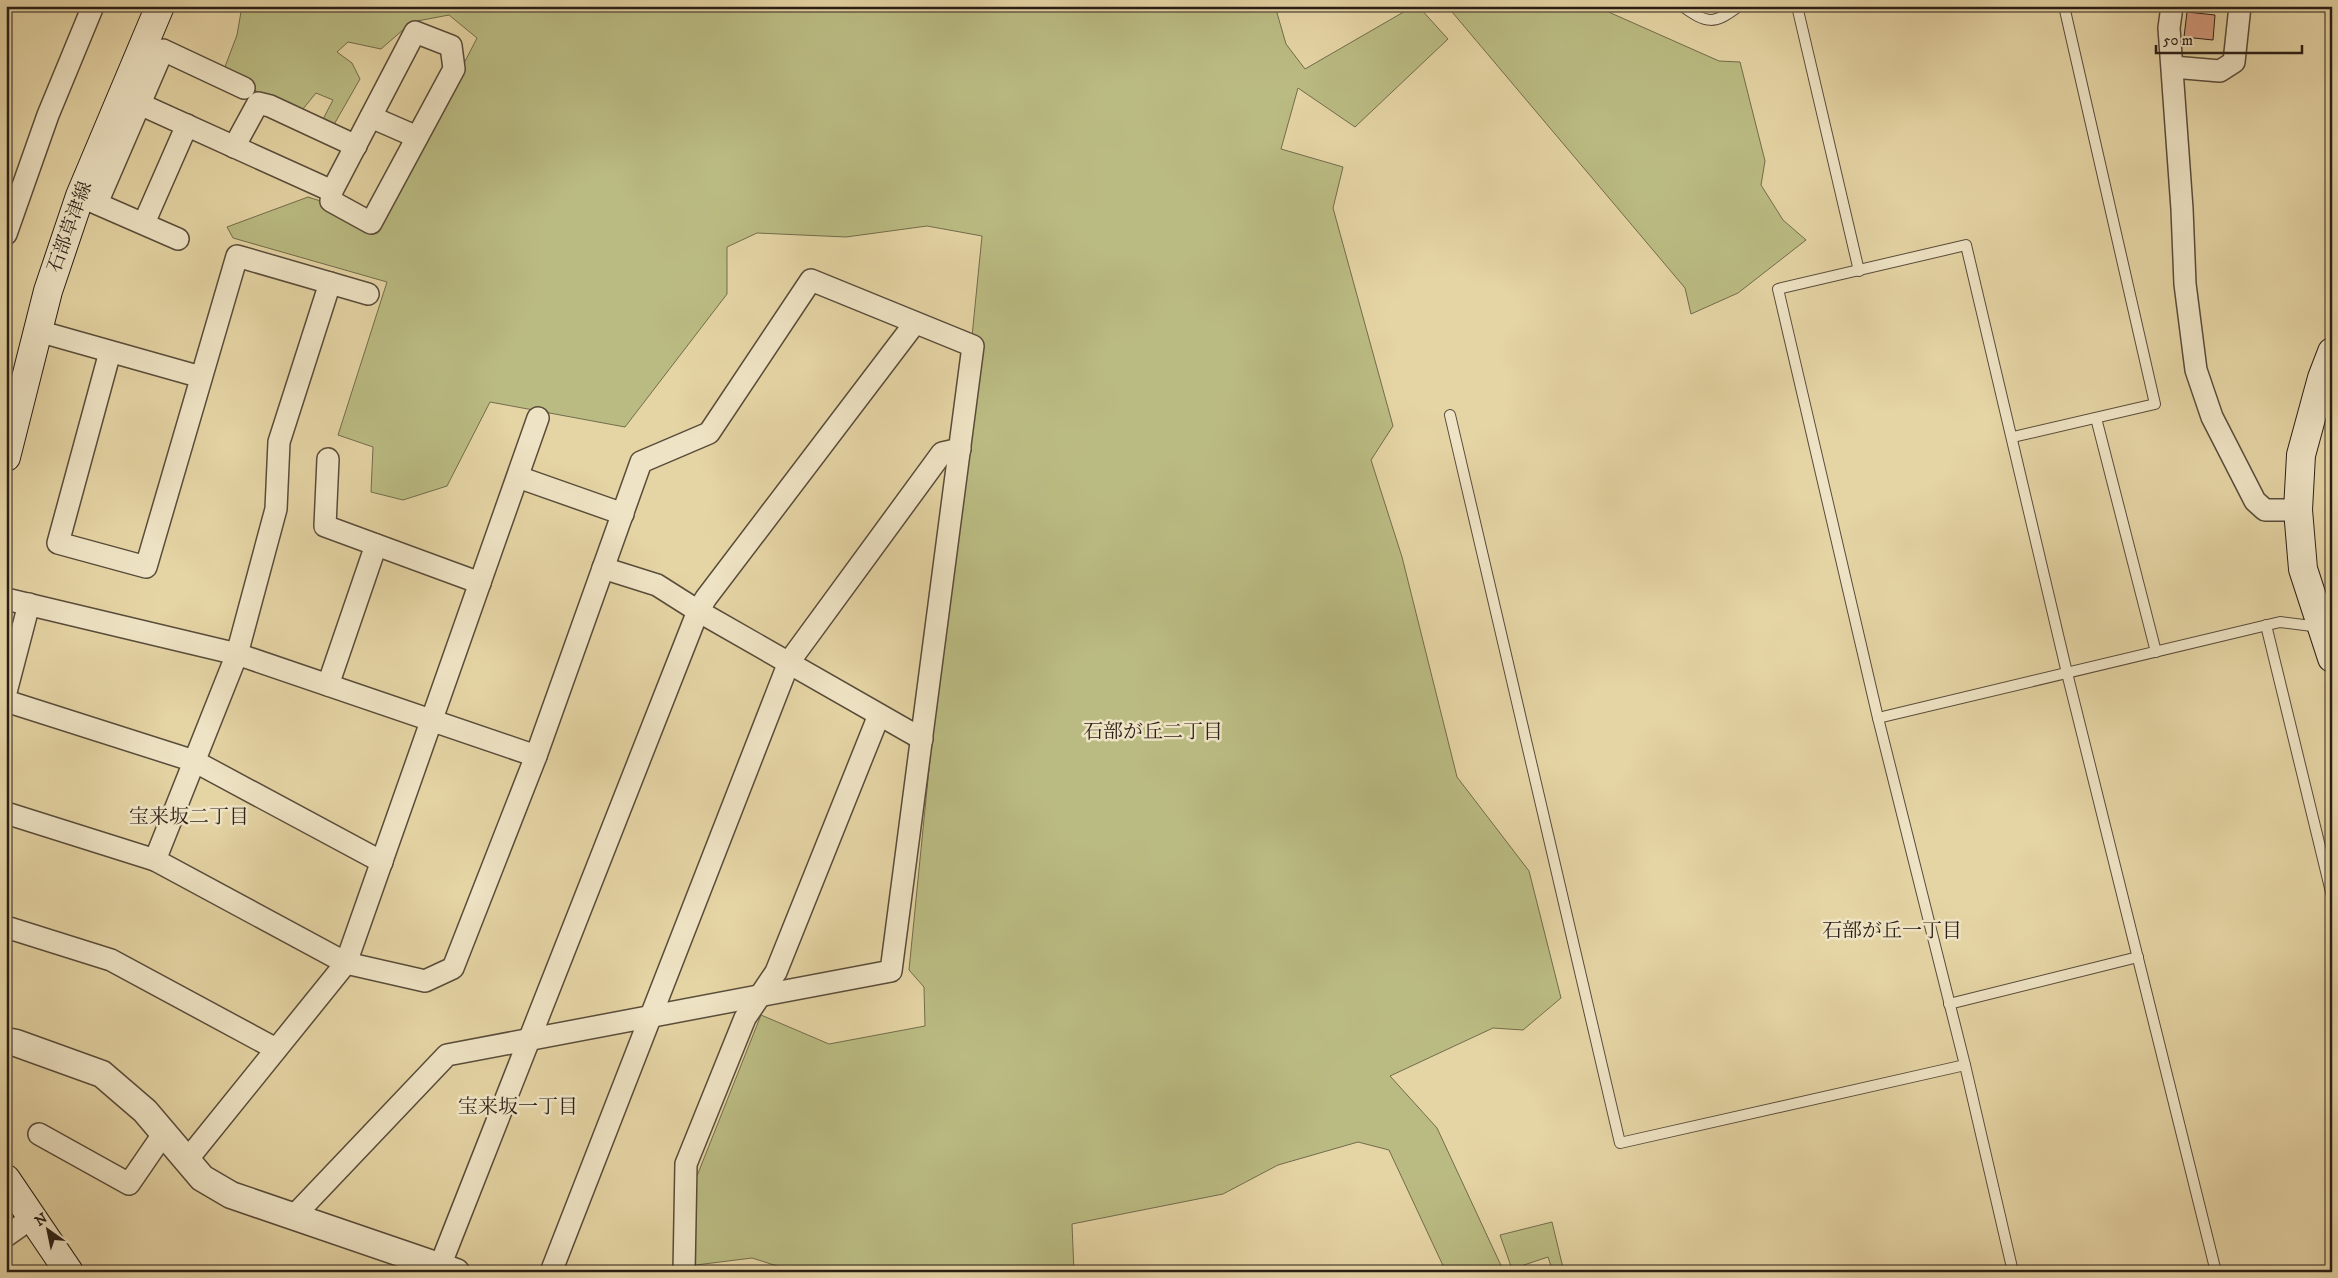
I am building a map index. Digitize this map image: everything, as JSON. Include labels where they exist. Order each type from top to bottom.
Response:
[{"type":"main road","name":"石部草津線","points":[[6,457],[48,291],[89,200],[130,100],[160,6]]},
{"type":"main road","points":[[2332,352],[2322,378],[2301,455],[2298,510],[2303,569],[2326,627],[2332,658]]},
{"type":"main road","points":[[6,1179],[69,1272]]},
{"type":"street","points":[[6,234],[48,115],[93,6]]},
{"type":"street","points":[[2172,6],[2169,28],[2173,67],[2185,284],[2196,370],[2212,417],[2255,501],[2265,510],[2298,510]]},
{"type":"street","points":[[2173,67],[2220,71],[2234,62],[2240,6]]},
{"type":"street","points":[[415,32],[451,46],[454,69],[417,138],[371,223],[331,201],[332,191],[415,32]]},
{"type":"street","points":[[244,88],[163,50],[130,100],[332,191]]},
{"type":"street","points":[[234,147],[258,103],[270,106],[356,146]]},
{"type":"street","points":[[371,117],[417,138]]},
{"type":"street","points":[[144,223],[187,125]]},
{"type":"street","points":[[89,200],[178,239]]},
{"type":"street","points":[[110,352],[58,543],[146,566],[237,256],[368,294]]},
{"type":"street","points":[[6,813],[155,860],[346,963],[425,981],[454,968],[536,756],[641,462],[709,433],[811,280],[973,346],[891,971],[447,1056],[293,1217]]},
{"type":"street","points":[[155,860],[236,654],[276,509],[280,442],[330,283]]},
{"type":"street","points":[[6,1041],[102,1074],[145,1111],[202,1178],[231,1195],[448,1269],[529,1039],[698,611],[915,323]]},
{"type":"street","points":[[38,331],[202,377]]},
{"type":"street","points":[[187,1160],[346,963],[538,418]]},
{"type":"street","points":[[552,1272],[789,662],[942,453],[960,449]]},
{"type":"street","points":[[328,458],[325,526],[480,583]]},
{"type":"street","points":[[518,477],[623,514]]},
{"type":"street","points":[[328,685],[376,545]]},
{"type":"street","points":[[603,568],[657,585],[698,611],[922,739]]},
{"type":"street","points":[[6,598],[236,654],[536,756]]},
{"type":"street","points":[[6,692],[29,604]]},
{"type":"street","points":[[6,701],[194,761],[382,862]]},
{"type":"street","points":[[684,1272],[686,1164],[745,1018],[776,972],[879,715]]},
{"type":"street","points":[[6,927],[111,960],[276,1049]]},
{"type":"street","points":[[39,1134],[129,1184],[164,1134]]},
{"type":"street","points":[[6,1236],[33,1217]]},
{"type":"lane","points":[[1682,6],[1704,21],[1726,17],[1739,6]]},
{"type":"lane","points":[[1797,6],[1859,271]]},
{"type":"lane","points":[[2013,436],[2155,404],[2064,6]]},
{"type":"lane","points":[[2013,1272],[1965,1065],[1878,718],[1778,289],[1966,245],[2068,673],[2216,1272]]},
{"type":"lane","points":[[1450,415],[1620,1143],[1965,1065]]},
{"type":"lane","points":[[2096,418],[2156,652]]},
{"type":"lane","points":[[1878,718],[2280,622],[2326,627]]},
{"type":"lane","points":[[2266,625],[2332,896]]},
{"type":"lane","points":[[1949,1004],[2138,957]]},
{"type":"green space","points":[[242,6],[1275,6],[1286,44],[1305,69],[1414,6],[1418,6],[1448,39],[1355,127],[1298,88],[1281,149],[1343,167],[1333,208],[1393,426],[1371,460],[1402,557],[1457,777],[1529,871],[1561,998],[1523,1030],[1493,1028],[1390,1076],[1437,1128],[1504,1272],[1446,1272],[1389,1150],[1358,1142],[1278,1165],[1223,1194],[1072,1224],[1074,1272],[796,1272],[752,1258],[696,1265],[690,1259],[689,1196],[761,1015],[829,1044],[925,1026],[924,987],[909,970],[982,236],[927,226],[846,237],[757,233],[727,247],[727,294],[625,427],[490,402],[447,486],[403,500],[371,492],[373,447],[338,435],[387,282],[233,238],[227,227],[308,197],[383,221],[477,38],[449,15],[412,22],[381,49],[348,42],[337,52],[352,63],[360,79],[332,128],[321,123],[333,100],[316,93],[298,115],[223,72],[237,35]]},
{"type":"green space","points":[[1447,6],[1595,6],[1719,61],[1740,62],[1765,161],[1761,185],[1783,220],[1806,240],[1738,293],[1691,314],[1685,288]]},
{"type":"green space","points":[[1552,1222],[1564,1272],[1553,1272],[1548,1257],[1524,1265],[1526,1272],[1513,1272],[1500,1235]]},
{"type":"building","points":[[2187,12],[2215,15],[2213,40],[2184,37]]},
{"type":"district","name":"石部が丘二丁目","points":[[1153,732]]},
{"type":"district","name":"宝来坂二丁目","points":[[189,817]]},
{"type":"district","name":"石部が丘一丁目","points":[[1892,931]]},
{"type":"district","name":"宝来坂一丁目","points":[[518,1107]]}]
